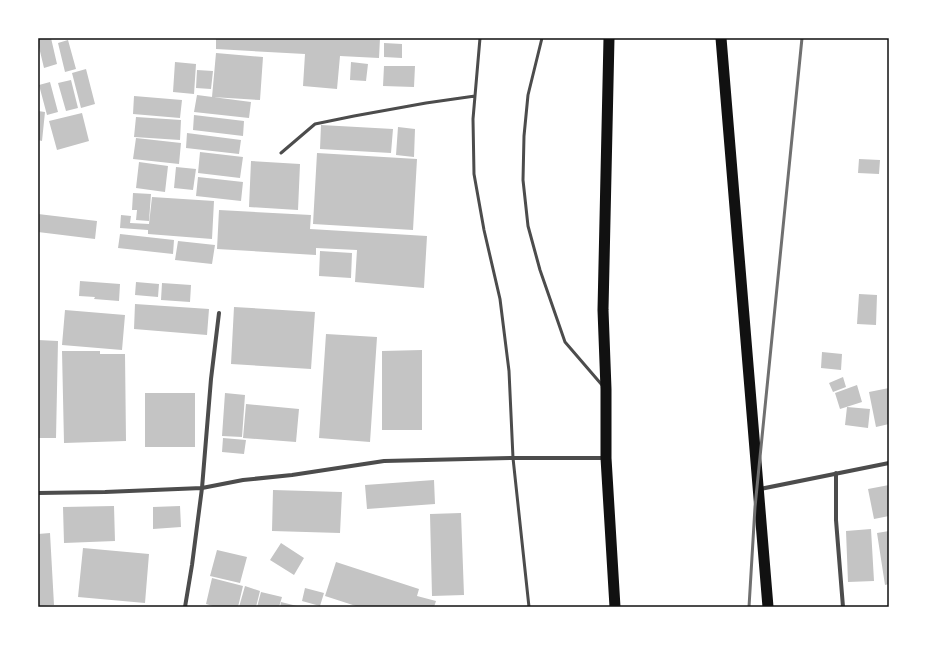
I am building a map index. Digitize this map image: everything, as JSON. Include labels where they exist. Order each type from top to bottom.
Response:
[{"type":"highway","points":[[609,38],[603,310],[606,390],[606,458],[615,607]]},
{"type":"highway","points":[[721,38],[757,490],[768,607]]},
{"type":"street","points":[[185,607],[202,488],[211,379],[219,313]]},
{"type":"street","points":[[38,493],[202,488],[243,480],[292,475],[384,461],[513,458],[606,458]]},
{"type":"street","points":[[757,490],[889,462]]},
{"type":"street","points":[[836,473],[836,520],[844,607]]},
{"type":"lane","points":[[480,38],[473,119],[474,174],[484,230],[500,299],[509,371],[513,458],[530,607]]},
{"type":"lane","points":[[542,38],[528,96],[524,136],[523,180],[528,226],[540,270],[565,342],[606,390]]},
{"type":"lane","points":[[281,153],[315,124],[426,103],[475,96]]},
{"type":"building","points":[[38,38],[51,38],[57,64],[44,68]]},
{"type":"building","points":[[216,38],[380,38],[379,58],[340,56],[337,89],[303,86],[305,54],[216,49]]},
{"type":"building","points":[[68,40],[76,69],[65,72],[58,43]]},
{"type":"building","points":[[384,43],[402,44],[402,58],[384,57]]},
{"type":"building","points":[[216,53],[263,57],[260,100],[212,97]]},
{"type":"building","points":[[175,62],[196,64],[194,94],[173,92]]},
{"type":"building","points":[[351,62],[368,64],[366,81],[350,80]]},
{"type":"building","points":[[384,66],[415,66],[414,87],[383,86]]},
{"type":"building","points":[[86,69],[95,104],[81,108],[72,73]]},
{"type":"building","points":[[197,70],[213,71],[211,89],[196,88]]},
{"type":"building","points":[[71,80],[78,108],[66,111],[58,83]]},
{"type":"building","points":[[50,82],[58,112],[47,115],[39,85]]},
{"type":"building","points":[[197,95],[251,102],[249,118],[194,112]]},
{"type":"building","points":[[134,96],[182,100],[180,118],[133,114]]},
{"type":"building","points":[[38,111],[45,112],[42,141],[38,140]]},
{"type":"building","points":[[82,113],[89,141],[57,150],[49,121]]},
{"type":"building","points":[[194,115],[244,121],[243,136],[193,130]]},
{"type":"building","points":[[136,117],[181,120],[180,140],[134,137]]},
{"type":"building","points":[[321,125],[393,129],[391,153],[320,149]]},
{"type":"building","points":[[398,127],[415,129],[414,157],[396,155]]},
{"type":"building","points":[[187,133],[241,140],[239,154],[186,148]]},
{"type":"building","points":[[136,138],[181,143],[179,164],[133,159]]},
{"type":"building","points":[[200,152],[243,157],[240,178],[198,173]]},
{"type":"building","points":[[317,153],[417,159],[413,230],[313,224]]},
{"type":"building","points":[[859,159],[880,160],[879,174],[858,173]]},
{"type":"building","points":[[251,161],[300,164],[298,210],[249,207]]},
{"type":"building","points":[[139,162],[168,166],[165,192],[136,188]]},
{"type":"building","points":[[176,167],[196,169],[193,190],[174,188]]},
{"type":"building","points":[[198,177],[243,182],[241,201],[196,196]]},
{"type":"building","points":[[133,193],[151,194],[149,221],[136,220],[137,210],[132,210]]},
{"type":"building","points":[[152,197],[214,201],[212,239],[148,234],[148,230],[120,228],[121,215],[131,216],[130,223],[149,224]]},
{"type":"building","points":[[219,210],[311,215],[310,229],[427,236],[424,288],[355,282],[357,250],[316,248],[316,255],[217,249]]},
{"type":"building","points":[[38,214],[97,221],[95,239],[38,232]]},
{"type":"building","points":[[120,234],[174,240],[173,254],[118,248]]},
{"type":"building","points":[[178,241],[215,245],[212,264],[175,260]]},
{"type":"building","points":[[320,251],[352,253],[351,278],[319,276]]},
{"type":"building","points":[[80,281],[120,284],[119,301],[79,296]]},
{"type":"building","points":[[136,282],[159,284],[158,297],[135,295]]},
{"type":"building","points":[[162,283],[191,285],[190,302],[161,300]]},
{"type":"building","points":[[859,294],[877,295],[876,325],[857,324]]},
{"type":"building","points":[[135,304],[209,309],[207,335],[134,329]]},
{"type":"building","points":[[234,307],[315,312],[311,369],[231,364]]},
{"type":"building","points":[[65,310],[125,315],[122,350],[62,345]]},
{"type":"building","points":[[326,334],[377,337],[370,442],[319,438]]},
{"type":"building","points":[[38,340],[58,341],[56,438],[38,438]]},
{"type":"building","points":[[422,350],[422,430],[382,430],[382,351]]},
{"type":"building","points":[[62,351],[100,351],[100,354],[125,354],[126,441],[64,443]]},
{"type":"building","points":[[822,352],[842,354],[841,370],[821,368]]},
{"type":"building","points":[[843,377],[846,387],[833,392],[829,383]]},
{"type":"building","points":[[857,385],[862,402],[840,409],[835,393]]},
{"type":"building","points":[[889,388],[889,424],[876,427],[869,392]]},
{"type":"building","points":[[145,393],[195,393],[195,447],[145,447]]},
{"type":"building","points":[[225,393],[245,395],[242,437],[222,436]]},
{"type":"building","points":[[246,404],[299,409],[296,442],[243,438]]},
{"type":"building","points":[[847,407],[870,409],[868,428],[845,425]]},
{"type":"building","points":[[223,438],[246,440],[244,454],[222,452]]},
{"type":"building","points":[[434,480],[435,504],[367,509],[365,485]]},
{"type":"building","points":[[889,485],[889,516],[874,519],[868,489]]},
{"type":"building","points":[[273,490],[342,492],[340,533],[272,531]]},
{"type":"building","points":[[114,506],[115,541],[64,543],[63,507]]},
{"type":"building","points":[[180,506],[181,527],[153,529],[153,507]]},
{"type":"building","points":[[461,513],[464,595],[432,596],[430,514]]},
{"type":"building","points":[[871,529],[874,581],[848,582],[846,531]]},
{"type":"building","points":[[889,531],[889,584],[885,585],[877,533]]},
{"type":"building","points":[[50,533],[54,605],[38,606],[38,534]]},
{"type":"building","points":[[281,543],[304,558],[294,575],[270,560]]},
{"type":"building","points":[[83,548],[149,554],[145,603],[78,597]]},
{"type":"building","points":[[217,550],[247,557],[240,583],[210,576]]},
{"type":"building","points":[[336,562],[419,589],[417,596],[436,601],[434,607],[359,607],[325,596]]},
{"type":"building","points":[[212,578],[243,586],[238,607],[216,607],[206,604]]},
{"type":"building","points":[[245,586],[260,591],[256,607],[239,607]]},
{"type":"building","points":[[305,588],[324,593],[320,606],[302,601]]},
{"type":"building","points":[[261,592],[282,597],[279,607],[257,607]]},
{"type":"building","points":[[281,602],[297,606],[297,607],[280,607]]},
{"type":"railway","points":[[749,607],[755,507],[802,38]]}]
